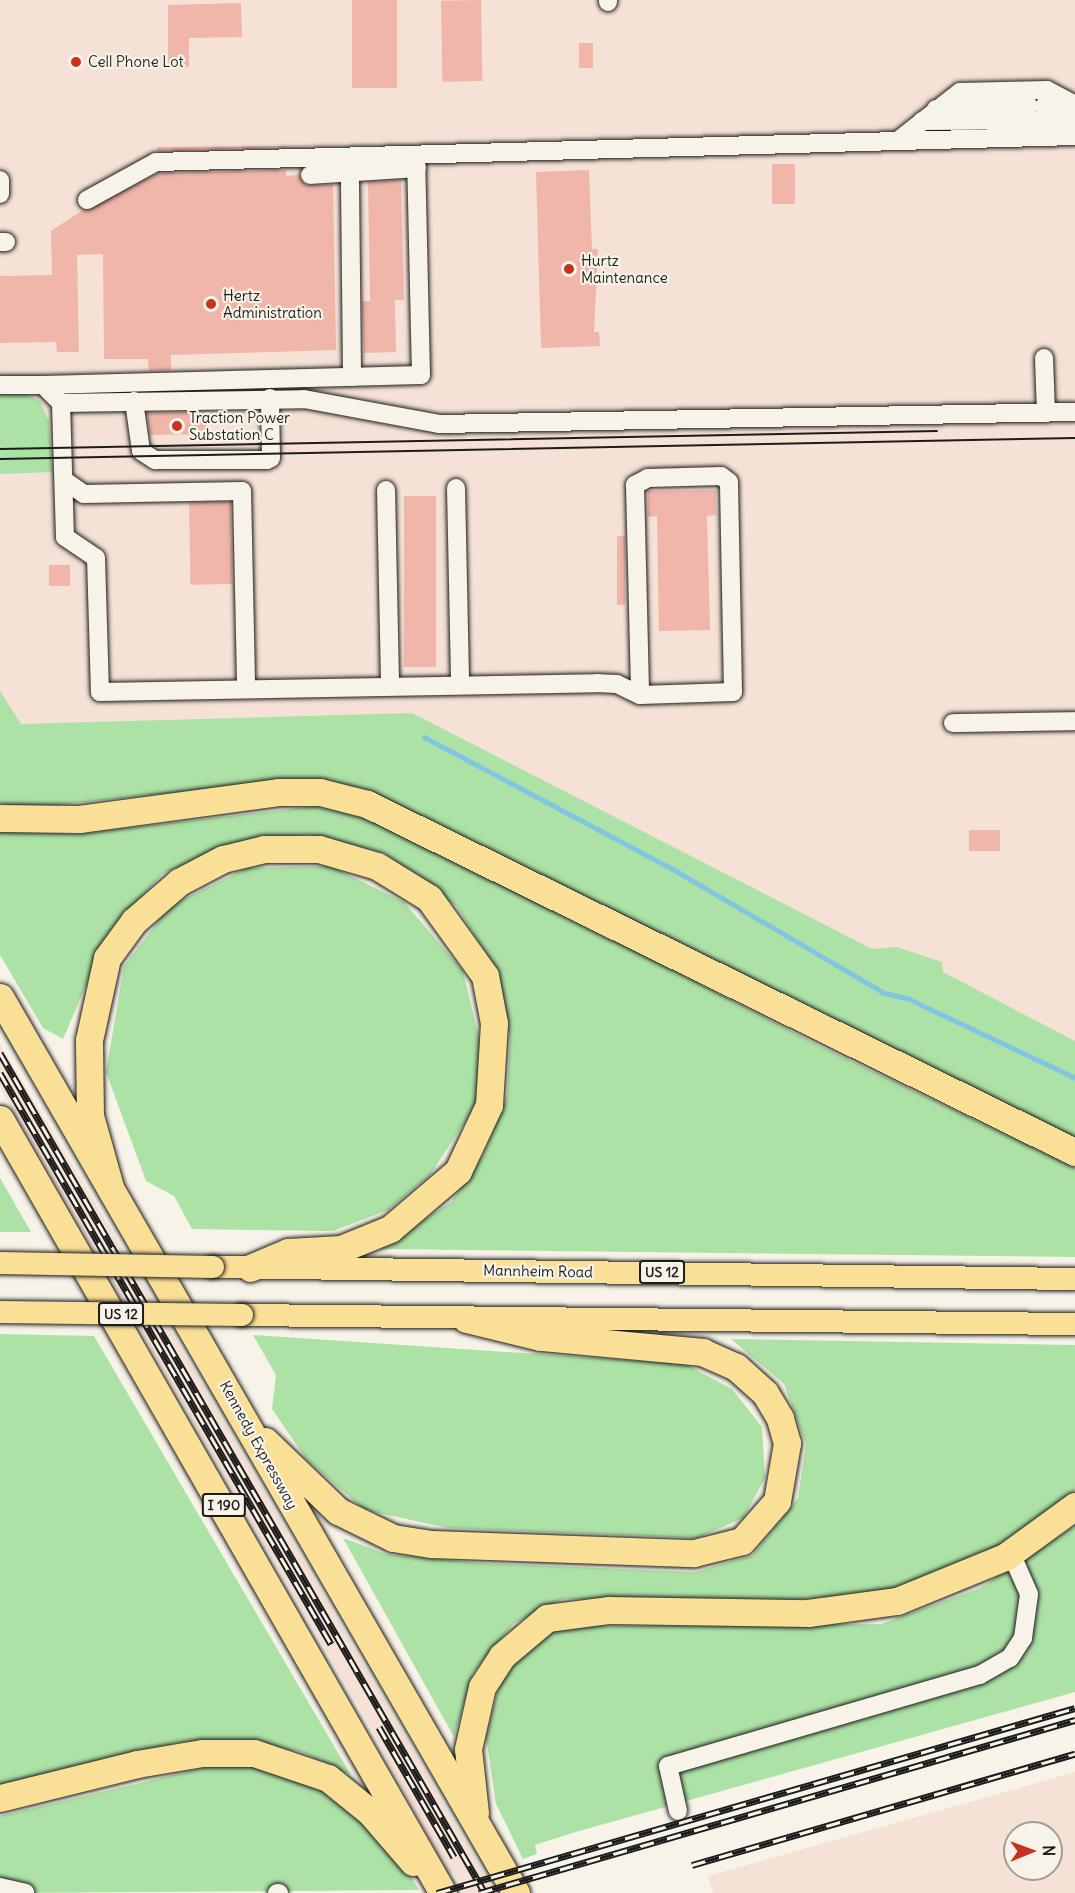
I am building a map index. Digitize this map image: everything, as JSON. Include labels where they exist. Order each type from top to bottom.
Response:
[{"type":"highway","points":[[0,818],[79,819],[278,792],[320,792],[367,804],[1075,1152]]},
{"type":"highway","points":[[110,1187],[92,1125],[89,1040],[107,958],[134,921],[179,882],[222,859],[264,849],[319,849],[377,866],[429,898],[485,976],[494,1023],[489,1105],[458,1171],[390,1229],[341,1249],[288,1252],[250,1268]]},
{"type":"highway","name":"Kennedy Expressway","points":[[0,997],[252,1430],[516,1893]]},
{"type":"highway","name":"I 190","points":[[0,1119],[443,1893]]},
{"type":"highway","points":[[252,1430],[338,1511],[393,1538],[432,1544],[694,1554],[742,1541],[777,1501],[787,1443],[780,1418],[765,1393],[736,1367],[703,1352],[540,1337],[465,1318]]},
{"type":"highway","points":[[476,1823],[468,1756],[471,1718],[502,1656],[547,1618],[609,1610],[808,1613],[857,1608],[934,1589],[1011,1553],[1075,1506]]},
{"type":"highway","points":[[0,1798],[137,1764],[202,1753],[254,1753],[328,1778],[370,1812],[439,1893]]},
{"type":"main road","name":"Mannheim Road","points":[[0,1263],[1075,1280]]},
{"type":"main road","name":"US 12","points":[[0,1312],[1075,1324]]},
{"type":"street","points":[[900,139],[936,109],[969,91],[1047,90],[1075,106]]},
{"type":"street","points":[[936,109],[1075,106]]},
{"type":"street","points":[[922,121],[1074,134]]},
{"type":"street","points":[[87,200],[156,162],[417,162],[900,139],[1074,134]]},
{"type":"street","points":[[310,175],[417,162]]},
{"type":"street","points":[[0,385],[421,375],[417,162]]},
{"type":"street","points":[[0,180],[0,194]]},
{"type":"street","points":[[350,182],[352,377]]},
{"type":"street","points":[[1044,358],[1046,413]]},
{"type":"street","points":[[43,385],[61,403],[65,537],[96,558],[100,692],[617,684],[640,695],[733,692],[729,482],[721,476],[648,478],[635,485],[640,695]]},
{"type":"street","points":[[134,401],[141,451],[155,460],[267,460],[272,458],[270,398]]},
{"type":"street","points":[[61,403],[304,399],[439,424],[1075,412]]},
{"type":"street","points":[[64,480],[84,494],[242,491],[246,689]]},
{"type":"street","points":[[386,489],[390,686]]},
{"type":"street","points":[[456,489],[460,685]]},
{"type":"street","points":[[953,723],[1075,721]]},
{"type":"street","points":[[678,1811],[668,1766],[980,1675],[1010,1658],[1023,1638],[1029,1594],[1011,1553]]},
{"type":"street","points":[[0,1887],[25,1893]]},
{"type":"shaded area","points":[[0,0],[1075,0],[1075,1102],[405,742],[0,754]]},
{"type":"shaded area","points":[[0,1044],[146,1288],[495,1893],[465,1893],[453,1872],[448,1875],[369,1724],[0,1088]]},
{"type":"shaded area","points":[[1075,1772],[1075,1893],[713,1893],[708,1876]]},
{"type":"green space","points":[[0,391],[21,392],[40,401],[49,422],[52,472],[0,474]]},
{"type":"green space","points":[[0,691],[21,724],[412,713],[872,949],[897,947],[942,962],[943,972],[1075,1041],[1075,1140],[364,788],[303,779],[28,808],[0,803]]},
{"type":"green space","points":[[315,806],[375,821],[464,862],[822,1047],[1075,1168],[1075,1257],[380,1249],[451,1202],[483,1155],[507,1096],[510,1037],[496,969],[457,907],[385,853],[308,834],[233,844],[162,874],[109,932],[63,1039],[43,1028],[0,955],[0,831],[77,834]]},
{"type":"green space","points":[[330,866],[404,902],[463,971],[480,1042],[476,1105],[430,1175],[388,1210],[333,1231],[192,1229],[174,1196],[146,1181],[106,1072],[124,966],[170,906],[247,868]]},
{"type":"green space","points":[[0,1178],[31,1232],[0,1232]]},
{"type":"green space","points":[[0,1334],[94,1336],[351,1775],[302,1752],[242,1740],[180,1742],[0,1785]]},
{"type":"green space","points":[[253,1335],[685,1364],[732,1389],[762,1427],[765,1478],[743,1518],[697,1538],[448,1528],[365,1510],[307,1460],[272,1409],[276,1375]]},
{"type":"green space","points":[[731,1339],[1075,1345],[1075,1490],[992,1552],[891,1592],[790,1600],[563,1599],[513,1624],[473,1673],[454,1737],[343,1538],[386,1554],[479,1563],[695,1572],[753,1555],[798,1498],[806,1444],[784,1384]]},
{"type":"green space","points":[[1075,1526],[1075,1692],[572,1833],[535,1845],[537,1854],[523,1859],[496,1804],[486,1737],[499,1686],[513,1664],[543,1639],[561,1628],[881,1624],[980,1588]]},
{"type":"green space","points":[[255,1764],[338,1790],[398,1855],[419,1890],[0,1893],[0,1816],[216,1765]]},
{"type":"building","points":[[352,0],[397,0],[397,88],[352,88]]},
{"type":"building","points":[[481,0],[482,81],[442,82],[441,1]]},
{"type":"building","points":[[241,3],[242,37],[189,38],[189,67],[168,67],[168,5]]},
{"type":"building","points":[[579,43],[593,43],[593,68],[579,68]]},
{"type":"building","points":[[157,147],[285,147],[157,151]]},
{"type":"building","points":[[772,164],[795,164],[795,204],[772,204]]},
{"type":"building","points":[[286,170],[286,176],[299,175],[306,185],[333,185],[336,350],[171,355],[171,370],[149,371],[148,359],[104,359],[103,254],[77,255],[79,352],[57,352],[56,342],[0,343],[0,276],[52,275],[51,231],[83,210],[159,173]]},
{"type":"building","name":"Hurtz Maintenance","points":[[589,170],[592,249],[598,249],[594,332],[599,332],[600,346],[541,348],[536,172]]},
{"type":"building","points":[[401,180],[404,300],[395,300],[396,352],[364,353],[362,301],[370,301],[368,182]]},
{"type":"building","name":"Traction Power Substation C","points":[[191,412],[191,417],[207,417],[207,434],[150,435],[147,413]]},
{"type":"building","points":[[716,490],[716,515],[707,516],[710,630],[659,631],[657,516],[648,517],[648,491]]},
{"type":"building","points":[[404,496],[436,496],[436,667],[404,667]]},
{"type":"building","points":[[231,502],[232,584],[190,585],[189,503]]},
{"type":"building","points":[[617,536],[625,536],[625,605],[617,605]]},
{"type":"building","points":[[49,565],[70,565],[70,586],[49,586]]},
{"type":"building","points":[[969,830],[1000,830],[1000,851],[969,851]]},
{"type":"waterway","points":[[424,737],[676,871],[884,993],[909,999],[1075,1078]]},
{"type":"tram line","points":[[0,449],[937,431]]},
{"type":"tram line","points":[[0,459],[1075,438]]},
{"type":"railway","points":[[0,1053],[485,1893]]},
{"type":"railway","points":[[0,1073],[331,1644]]},
{"type":"railway","points":[[437,1893],[1075,1708]]},
{"type":"railway","points":[[479,1893],[1075,1720]]},
{"type":"railway","points":[[379,1727],[454,1857]]},
{"type":"railway","points":[[692,1865],[1075,1754]]},
{"type":"place","name":"Cell Phone Lot","points":[[76,62]]},
{"type":"place","name":"Hurtz Maintenance","points":[[569,269]]},
{"type":"place","name":"Hertz Administration","points":[[211,304]]},
{"type":"place","name":"Traction Power Substation C","points":[[177,426]]}]
